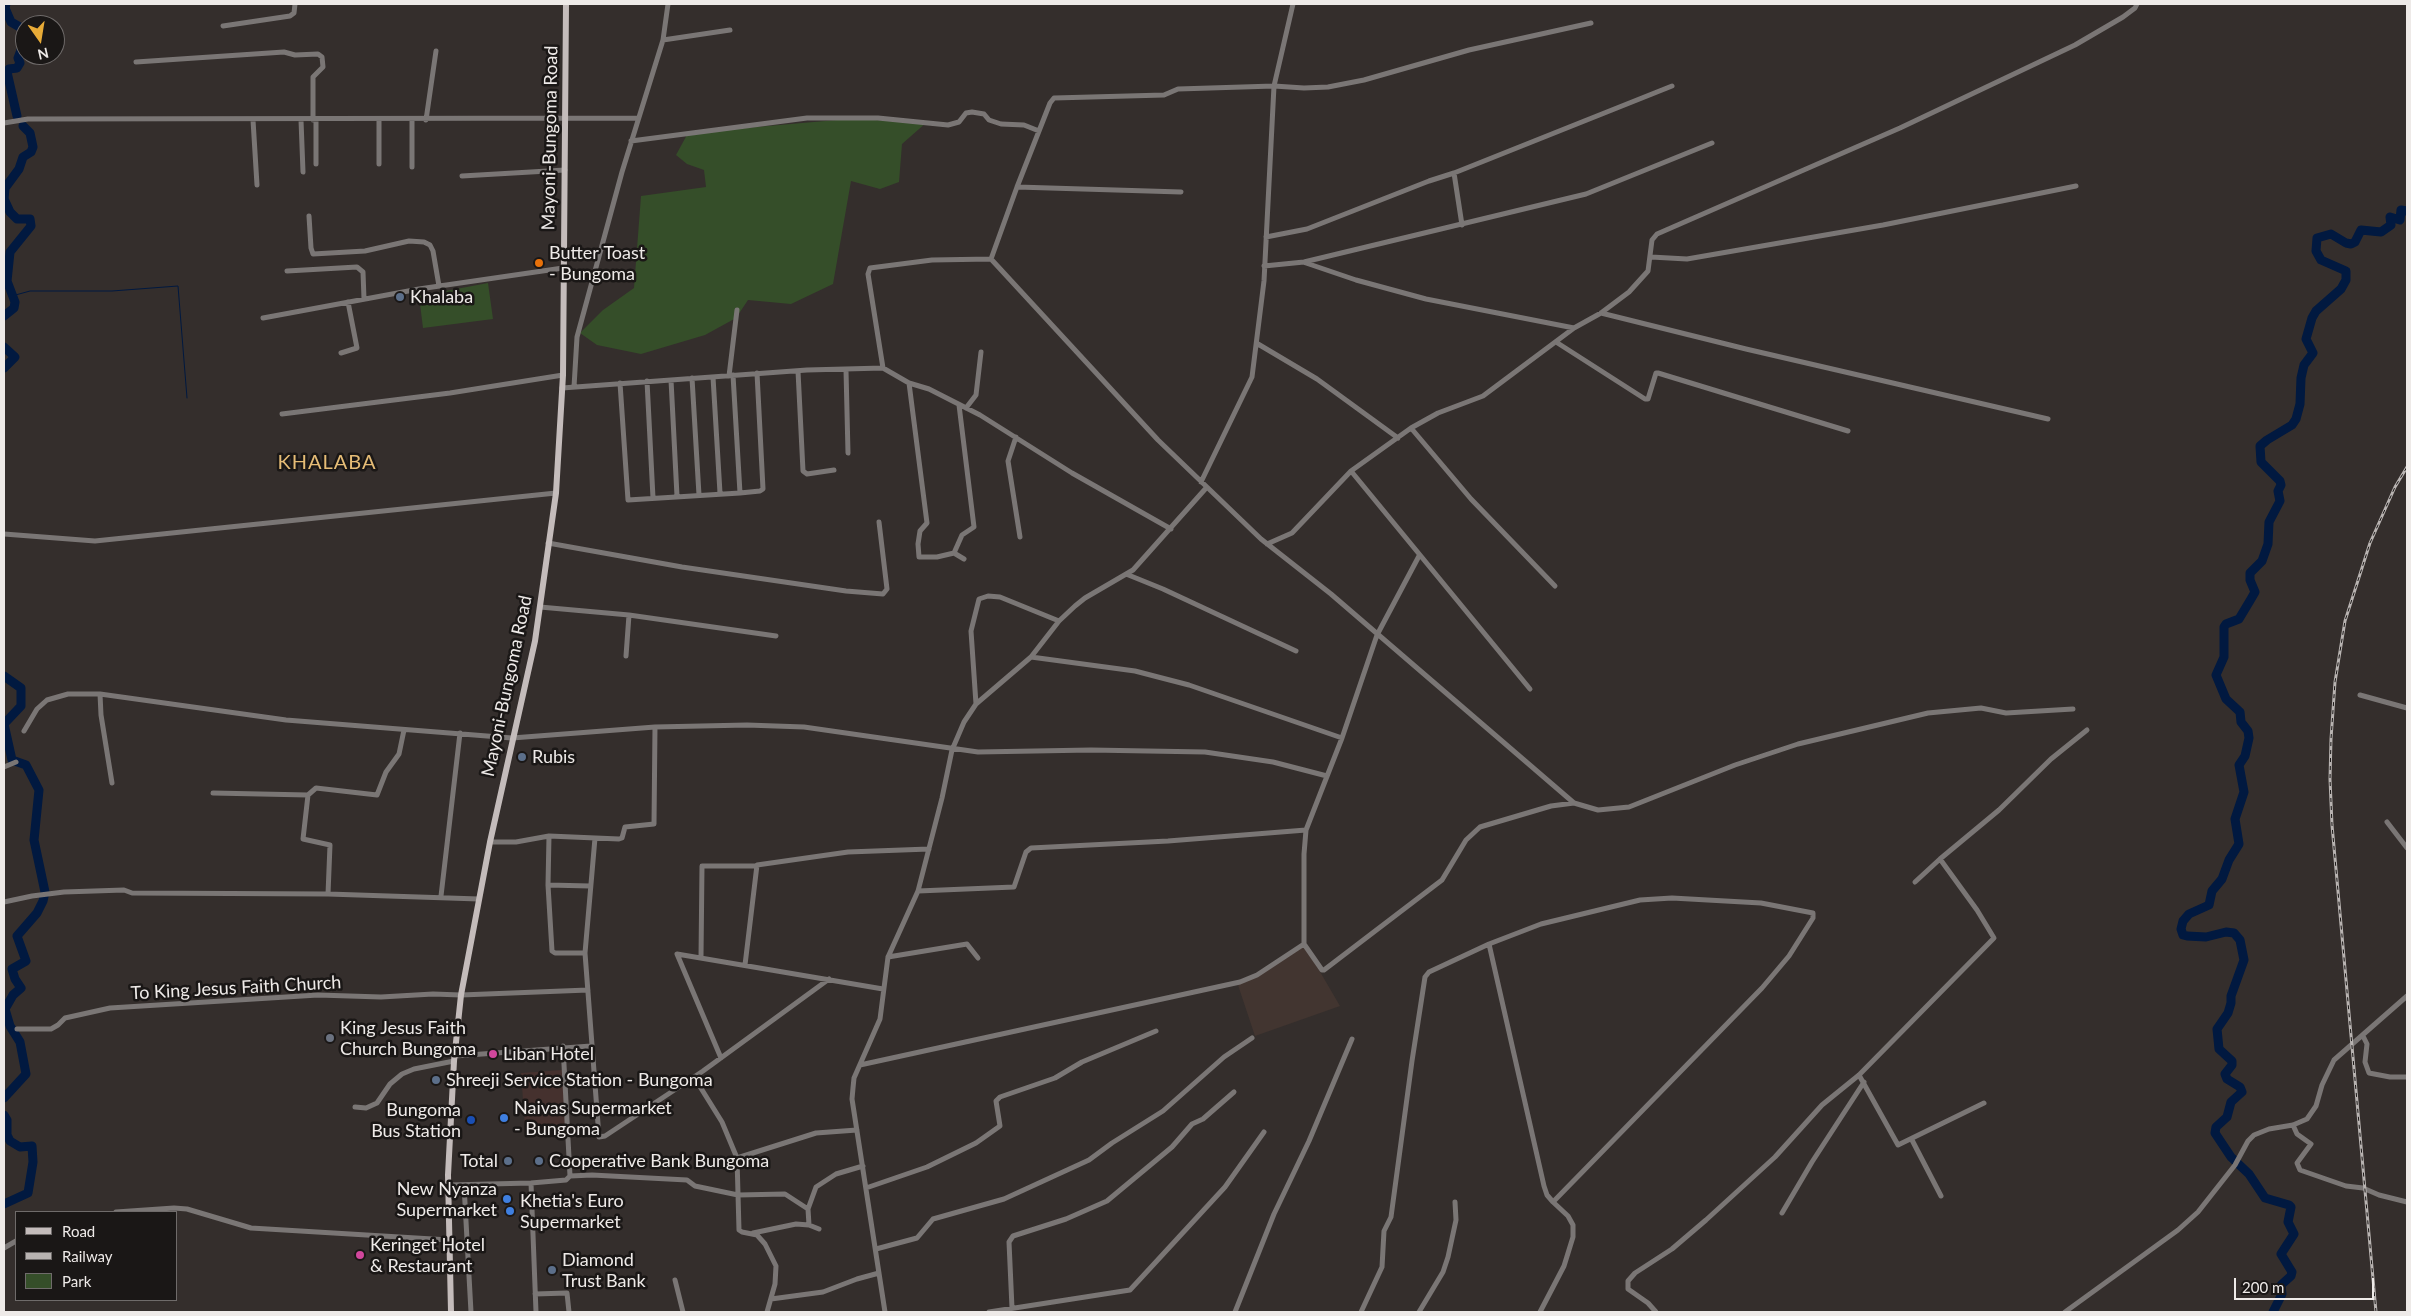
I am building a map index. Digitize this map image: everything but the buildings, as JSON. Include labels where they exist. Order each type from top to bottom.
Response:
[{"type":"main road","name":"Mayoni-Bungoma Road","points":[[451,1312],[448,1185],[454,1059],[461,995],[490,842],[535,641],[556,493],[563,375],[566,4]]},
{"type":"street","points":[[222,26],[290,16],[294,13],[295,4]]},
{"type":"street","points":[[574,387],[577,336],[637,118],[662,40],[668,4]]},
{"type":"street","points":[[1201,482],[1250,382],[1258,344],[1274,86],[1293,4]]},
{"type":"street","points":[[1267,544],[1292,533],[1351,470],[1411,428],[1438,413],[1483,396],[1574,328],[1601,313],[1629,292],[1642,280],[1648,271],[1652,240],[1657,234],[1900,128],[2075,45],[2123,17],[2137,4]]},
{"type":"street","points":[[991,259],[1016,188],[1050,103],[1054,98],[1166,95],[1178,89],[1274,86],[1328,87],[1364,80],[1469,50],[1591,23]]},
{"type":"street","points":[[662,40],[730,30]]},
{"type":"street","points":[[426,120],[436,51]]},
{"type":"street","points":[[136,62],[284,52],[295,55],[318,54],[322,57],[323,66],[312,77],[316,164]]},
{"type":"street","points":[[1266,238],[1307,229],[1672,86]]},
{"type":"street","points":[[631,141],[808,118],[878,118],[948,125],[959,122],[963,116],[972,112],[984,114],[989,120],[1002,124],[1024,124],[1039,131]]},
{"type":"street","points":[[4,124],[28,119],[426,120],[637,118]]},
{"type":"street","points":[[253,120],[257,185]]},
{"type":"street","points":[[301,120],[303,172]]},
{"type":"street","points":[[379,120],[379,164]]},
{"type":"street","points":[[412,120],[412,167]]},
{"type":"street","points":[[1264,266],[1304,262],[1586,194],[1712,143]]},
{"type":"street","points":[[462,176],[565,170]]},
{"type":"street","points":[[1454,173],[1462,225]]},
{"type":"street","points":[[1651,257],[1679,260],[1697,258],[1882,225],[2076,186]]},
{"type":"street","points":[[1016,188],[1180,192]]},
{"type":"street","points":[[309,216],[313,254],[365,251],[409,241],[424,242],[430,245],[433,251],[439,286]]},
{"type":"street","points":[[882,368],[868,274],[870,268],[932,260],[991,259],[1111,391],[1201,482],[1267,544],[1331,594],[1574,803]]},
{"type":"street","points":[[1304,262],[1356,280],[1426,299],[1574,328]]},
{"type":"street","points":[[287,271],[357,267],[363,272],[364,299]]},
{"type":"street","points":[[263,318],[439,286],[563,268]]},
{"type":"street","points":[[341,353],[357,348],[348,302]]},
{"type":"street","points":[[737,310],[731,376],[740,493]]},
{"type":"street","points":[[1601,313],[1746,349],[2048,419]]},
{"type":"street","points":[[1556,342],[1645,399],[1648,399],[1656,373],[1658,373],[1848,431]]},
{"type":"street","points":[[1258,344],[1317,379],[1398,438]]},
{"type":"street","points":[[966,408],[976,395],[981,352]]},
{"type":"street","points":[[562,388],[798,371],[882,368],[909,383],[929,389],[966,408],[1072,473],[1171,529]]},
{"type":"street","points":[[846,370],[848,453]]},
{"type":"street","points":[[798,371],[803,470],[807,474],[834,470]]},
{"type":"street","points":[[620,383],[627,499],[740,493],[763,489],[757,374]]},
{"type":"street","points":[[282,414],[450,393],[563,375]]},
{"type":"street","points":[[713,377],[720,494]]},
{"type":"street","points":[[692,378],[699,495]]},
{"type":"street","points":[[671,380],[677,496]]},
{"type":"street","points":[[647,381],[653,498]]},
{"type":"street","points":[[909,383],[926,523],[920,531],[919,557],[954,553],[964,559]]},
{"type":"street","points":[[954,553],[962,535],[974,527],[959,405]]},
{"type":"street","points":[[1411,428],[1471,499],[1555,586]]},
{"type":"street","points":[[1016,438],[1008,461],[1020,537]]},
{"type":"street","points":[[1351,470],[1419,556],[1530,689]]},
{"type":"street","points":[[885,1312],[852,1099],[854,1078],[877,1028],[888,957],[918,891],[952,750],[964,722],[976,704],[1031,657],[1059,621],[1085,598],[1126,574],[1141,562],[1207,487]]},
{"type":"street","points":[[4,534],[95,541],[556,493]]},
{"type":"street","points":[[548,542],[682,567],[846,591],[883,594],[887,589],[879,522]]},
{"type":"street","points":[[1419,556],[1377,635],[1342,738],[1306,830],[1304,854],[1304,944],[1322,970],[1442,880],[1466,840],[1480,827],[1551,806],[1574,803],[1598,810],[1629,807],[1766,754],[1834,734],[1928,713],[1981,708],[2006,713],[2073,709]]},
{"type":"street","points":[[1126,574],[1163,589],[1296,651]]},
{"type":"street","points":[[976,704],[970,631],[980,598],[1000,597],[1059,621]]},
{"type":"street","points":[[540,607],[629,616],[776,636]]},
{"type":"street","points":[[626,656],[629,616]]},
{"type":"street","points":[[1031,657],[1158,677],[1198,688],[1342,738]]},
{"type":"street","points":[[24,731],[37,709],[47,700],[68,694],[100,694],[286,720],[512,738],[655,727],[747,725],[804,727],[860,734],[952,750],[978,752],[1100,750],[1205,752],[1273,762],[1327,776]]},
{"type":"street","points":[[100,694],[101,715],[112,783]]},
{"type":"street","points":[[2360,695],[2407,708]]},
{"type":"street","points":[[490,842],[516,842],[549,836],[621,839],[625,827],[654,824],[655,727]]},
{"type":"street","points":[[328,894],[330,845],[303,839],[308,795],[316,788],[377,795],[386,772],[399,754],[404,730]]},
{"type":"street","points":[[1916,882],[1940,859],[1999,810],[2051,759],[2087,730]]},
{"type":"street","points":[[441,896],[460,733]]},
{"type":"street","points":[[4,767],[16,762]]},
{"type":"street","points":[[213,793],[308,795]]},
{"type":"street","points":[[2387,822],[2407,848]]},
{"type":"street","points":[[918,891],[1014,887],[1026,852],[1031,848],[1168,841],[1306,830]]},
{"type":"street","points":[[549,836],[548,885],[553,952],[585,952]]},
{"type":"street","points":[[595,838],[585,952],[597,1136],[605,1136],[694,1077],[829,978]]},
{"type":"street","points":[[701,957],[702,866],[756,866],[848,852],[929,849]]},
{"type":"street","points":[[1656,1312],[1648,1303],[1628,1289],[1628,1281],[1635,1273],[1672,1248],[1706,1220],[1775,1156],[1822,1105],[1859,1075],[1994,937],[1940,859]]},
{"type":"street","points":[[745,965],[756,866]]},
{"type":"street","points":[[548,885],[590,886]]},
{"type":"street","points":[[4,902],[64,892],[124,890],[132,893],[152,894],[328,894],[441,896],[479,899]]},
{"type":"street","points":[[1361,1312],[1382,1267],[1384,1231],[1391,1217],[1412,1061],[1426,975],[1479,947],[1541,924],[1640,900],[1672,898],[1761,903],[1814,914],[1789,956],[1762,988],[1553,1202]]},
{"type":"street","points":[[888,957],[967,944],[978,958]]},
{"type":"street","points":[[860,1065],[1240,982],[1257,974],[1304,944]]},
{"type":"street","points":[[1489,944],[1544,1186],[1553,1202],[1572,1221],[1573,1237],[1564,1266],[1540,1312]]},
{"type":"street","points":[[721,1058],[677,955],[701,957],[829,978],[883,989]]},
{"type":"street","name":"To King Jesus Faith Church","points":[[17,1029],[51,1029],[65,1018],[110,1008],[318,995],[381,997],[588,990]]},
{"type":"street","points":[[2065,1312],[2178,1230],[2210,1199],[2236,1163],[2248,1140],[2260,1131],[2293,1125],[2307,1119],[2312,1113],[2334,1060],[2407,996]]},
{"type":"street","points":[[866,1188],[927,1167],[976,1144],[1000,1126],[996,1101],[1000,1097],[1055,1078],[1082,1062],[1156,1031]]},
{"type":"street","points":[[2363,1036],[2367,1044],[2365,1062],[2368,1073],[2390,1077],[2407,1077]]},
{"type":"street","points":[[876,1249],[917,1238],[933,1219],[1004,1199],[1089,1160],[1163,1111],[1224,1057],[1252,1038]]},
{"type":"street","points":[[1235,1312],[1274,1214],[1309,1141],[1352,1039]]},
{"type":"street","points":[[355,1107],[366,1108],[377,1104],[390,1084],[402,1074],[414,1069],[454,1059],[562,1046],[592,1046]]},
{"type":"street","points":[[562,1046],[570,1176]]},
{"type":"street","points":[[1859,1075],[1896,1144],[1900,1145],[1984,1103]]},
{"type":"street","points":[[694,1077],[722,1122],[737,1158],[739,1230],[752,1233],[796,1224],[809,1225],[820,1229]]},
{"type":"street","points":[[1782,1213],[1812,1162],[1864,1082]]},
{"type":"street","points":[[1012,1308],[1010,1238],[1094,1208],[1107,1200],[1172,1147],[1192,1124],[1203,1119],[1234,1092]]},
{"type":"street","points":[[2293,1125],[2297,1134],[2311,1144],[2297,1163],[2300,1170],[2338,1183],[2364,1188],[2380,1195],[2407,1202]]},
{"type":"street","points":[[737,1158],[816,1133],[857,1130]]},
{"type":"street","points":[[989,1312],[1130,1290],[1225,1186],[1264,1132]]},
{"type":"street","points":[[1912,1140],[1941,1196]]},
{"type":"street","points":[[809,1225],[808,1209],[816,1186],[836,1174],[863,1166]]},
{"type":"street","points":[[448,1185],[531,1183],[566,1180],[570,1176],[592,1175],[687,1180],[696,1186],[738,1195],[785,1194],[808,1209]]},
{"type":"street","points":[[531,1183],[536,1312]]},
{"type":"street","points":[[464,1185],[471,1312]]},
{"type":"street","points":[[1419,1312],[1443,1272],[1448,1257],[1456,1220],[1455,1202]]},
{"type":"street","points":[[125,1211],[152,1208],[187,1209],[251,1228],[449,1240]]},
{"type":"street","points":[[752,1233],[765,1244],[776,1266],[767,1312]]},
{"type":"street","points":[[4,1248],[15,1242]]},
{"type":"street","points":[[771,1299],[823,1292],[857,1279],[879,1274]]},
{"type":"street","points":[[675,1280],[683,1312]]},
{"type":"street","points":[[535,1294],[567,1293],[569,1312]]},
{"type":"shaded area","points":[[1305,946],[1340,1006],[1255,1036],[1238,985]]},
{"type":"shaded area","points":[[562,1070],[566,1124],[525,1127],[521,1073]]},
{"type":"green space","points":[[848,119],[927,122],[902,144],[899,182],[880,189],[851,181],[833,284],[791,304],[748,300],[736,318],[705,335],[641,354],[597,345],[580,333],[603,310],[634,288],[641,196],[706,187],[704,170],[687,164],[676,155],[688,133]]},
{"type":"green space","points":[[488,283],[493,319],[423,328],[419,296]]},
{"type":"waterway","points":[[6,4],[5,8],[11,22],[15,24]]},
{"type":"waterway","points":[[17,116],[7,72],[9,69],[17,68],[19,65]]},
{"type":"waterway","points":[[4,316],[14,308],[15,302],[7,281],[10,252],[31,226],[30,219],[17,219],[10,212],[4,199],[5,188],[19,169],[23,157],[31,152],[33,147],[30,133],[23,126]]},
{"type":"waterway","points":[[2273,1312],[2282,1294],[2281,1285],[2291,1276],[2292,1272],[2281,1254],[2294,1234],[2288,1222],[2291,1207],[2265,1198],[2249,1174],[2231,1157],[2215,1133],[2216,1127],[2227,1117],[2231,1102],[2242,1092],[2240,1087],[2227,1079],[2225,1074],[2232,1065],[2232,1061],[2219,1049],[2217,1029],[2228,1013],[2231,996],[2244,960],[2240,940],[2234,933],[2226,932],[2206,937],[2187,936],[2183,935],[2181,929],[2183,921],[2189,914],[2209,905],[2212,891],[2222,879],[2229,860],[2239,844],[2235,819],[2244,792],[2239,765],[2245,756],[2249,738],[2248,731],[2241,722],[2240,712],[2226,699],[2216,675],[2224,657],[2224,627],[2226,624],[2239,619],[2255,592],[2250,580],[2250,573],[2262,561],[2268,544],[2269,522],[2280,501],[2278,491],[2281,485],[2280,481],[2261,462],[2260,446],[2292,425],[2296,419],[2300,404],[2301,378],[2304,365],[2313,353],[2306,339],[2312,318],[2316,311],[2341,289],[2346,280],[2346,271],[2321,260],[2316,251],[2317,238],[2331,234],[2351,244],[2355,242],[2361,230],[2381,232],[2391,225],[2390,217],[2400,220],[2401,210],[2407,211]]},
{"type":"waterway","points":[[12,296],[30,291],[112,291],[178,286],[187,398]]},
{"type":"waterway","points":[[4,347],[15,357],[4,368]]},
{"type":"waterway","points":[[4,676],[21,688],[21,706],[4,724],[12,760],[26,765],[39,790],[34,840],[45,892],[37,913],[17,936],[26,961],[12,969],[15,979],[21,988],[13,995],[5,1009],[10,1026],[20,1042],[26,1074],[4,1098]]},
{"type":"waterway","points":[[4,1115],[7,1120],[7,1135],[10,1141],[20,1147],[32,1146],[33,1162],[28,1193],[4,1204]]},
{"type":"railway","points":[[2376,1312],[2332,825],[2331,739],[2335,682],[2345,621],[2370,543],[2395,487],[2407,467]]},
{"type":"place","name":"Butter Toast - Bungoma","points":[[539,263]]},
{"type":"place","name":"Khalaba","points":[[400,297]]},
{"type":"place","name":"Rubis","points":[[522,757]]},
{"type":"place","name":"King Jesus Faith Church Bungoma","points":[[330,1038]]},
{"type":"place","name":"Liban Hotel","points":[[493,1054]]},
{"type":"place","name":"Shreeji Service Station - Bungoma","points":[[436,1080]]},
{"type":"place","name":"Naivas Supermarket - Bungoma","points":[[504,1118]]},
{"type":"place","name":"Bungoma Bus Station","points":[[471,1120]]},
{"type":"place","name":"Total","points":[[508,1161]]},
{"type":"place","name":"Cooperative Bank Bungoma","points":[[539,1161]]},
{"type":"place","name":"New Nyanza Supermarket","points":[[507,1199]]},
{"type":"place","name":"Khetia's Euro Supermarket","points":[[510,1211]]},
{"type":"place","name":"Keringet Hotel & Restaurant","points":[[360,1255]]},
{"type":"place","name":"Diamond Trust Bank","points":[[552,1270]]},
{"type":"district","name":"KHALABA","points":[[327,463]]}]
